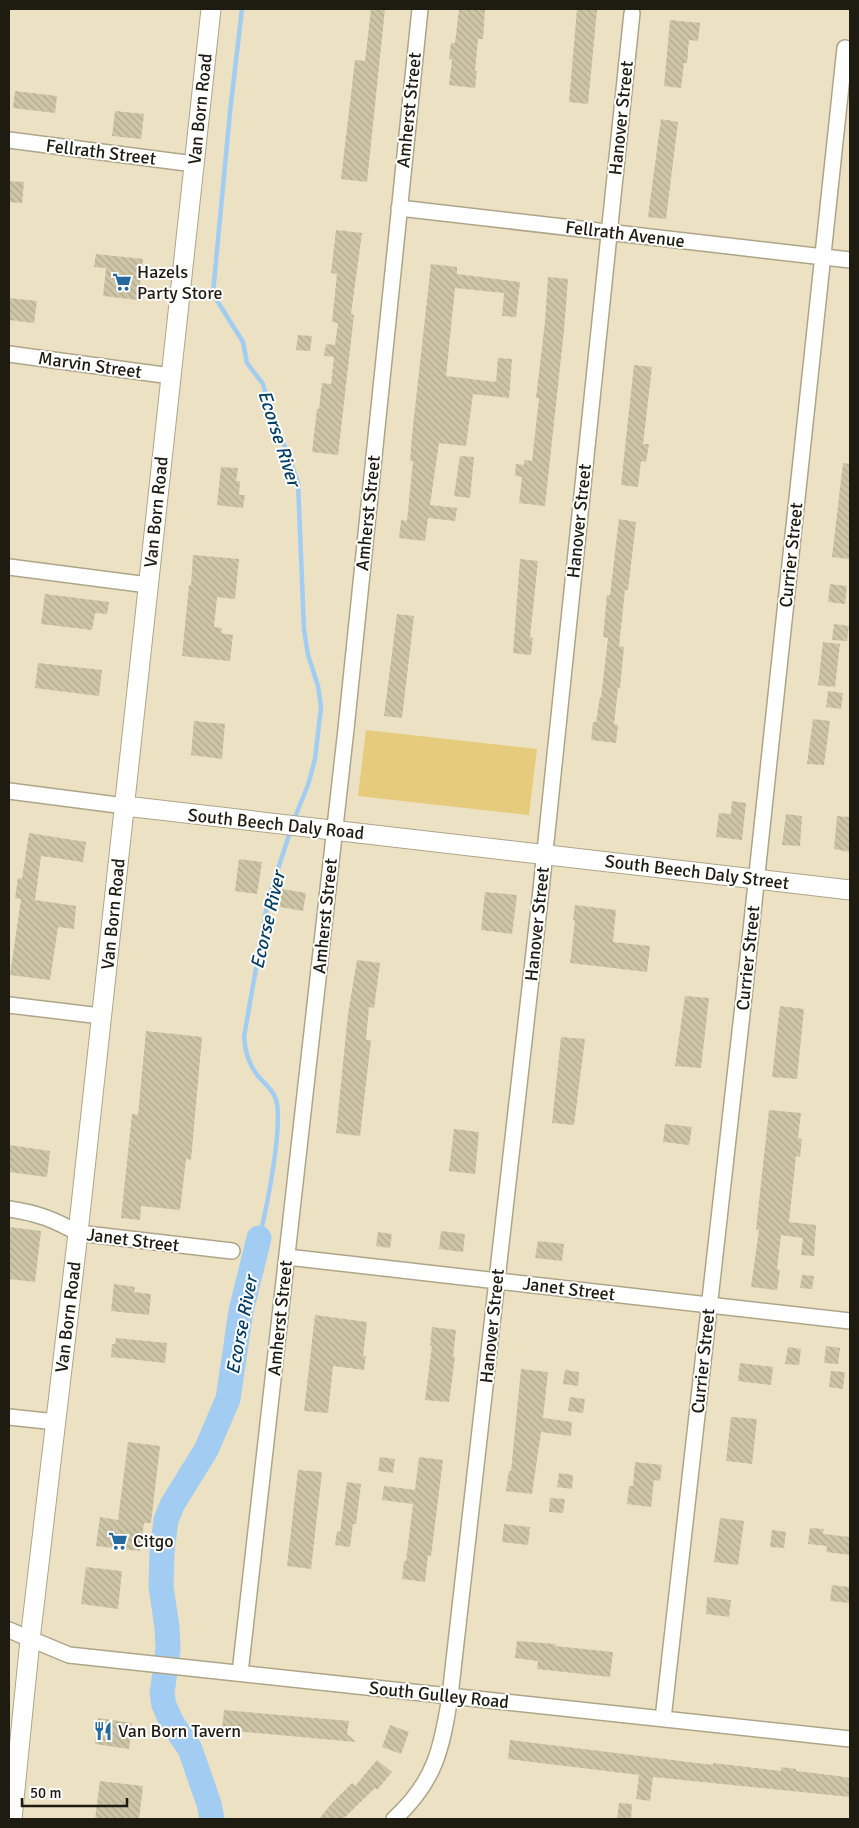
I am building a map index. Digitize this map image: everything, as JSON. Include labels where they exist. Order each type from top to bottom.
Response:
[{"type":"main road","name":"Van Born Road","points":[[12,1819],[30,1640],[78,1233],[211,9]]},
{"type":"main road","name":"South Beech Daly Road","points":[[125,806],[544,854]]},
{"type":"main road","name":"South Beech Daly Street","points":[[544,854],[850,890]]},
{"type":"street","name":"Amherst Street","points":[[240,1673],[334,830],[420,9]]},
{"type":"street","name":"Hanover Street","points":[[398,1818],[420,1791],[434,1765],[442,1742],[450,1696],[544,854],[632,13]]},
{"type":"street","name":"Currier Street","points":[[663,1719],[757,878],[845,48]]},
{"type":"street","name":"Fellrath Street","points":[[9,140],[194,164]]},
{"type":"street","name":"Fellrath Avenue","points":[[399,208],[850,260]]},
{"type":"street","name":"Marvin Street","points":[[9,354],[171,376]]},
{"type":"street","points":[[9,567],[148,585]]},
{"type":"street","name":"South Beech Daly Road","points":[[9,791],[125,806]]},
{"type":"street","points":[[9,1005],[101,1016]]},
{"type":"street","name":"Janet Street","points":[[9,1209],[56,1220],[78,1233],[232,1251]]},
{"type":"street","name":"Janet Street","points":[[287,1257],[850,1321]]},
{"type":"street","points":[[9,1417],[56,1422]]},
{"type":"street","name":"South Gulley Road","points":[[9,1630],[69,1655],[850,1740]]},
{"type":"shaded area","points":[[366,730],[537,749],[529,815],[358,796]]},
{"type":"building","points":[[371,9],[385,9],[367,182],[341,179],[355,60],[365,61]]},
{"type":"building","points":[[459,9],[485,9],[483,39],[478,39],[475,88],[449,85],[452,60],[449,59],[451,43],[455,43]]},
{"type":"building","points":[[577,9],[597,10],[588,104],[569,102]]},
{"type":"building","points":[[670,20],[700,23],[698,41],[689,40],[687,63],[684,63],[681,88],[664,86]]},
{"type":"building","points":[[15,91],[57,96],[55,113],[13,108]]},
{"type":"building","points":[[115,111],[144,114],[141,139],[112,136]]},
{"type":"building","points":[[661,119],[678,122],[666,219],[648,217]]},
{"type":"building","points":[[9,181],[24,182],[22,203],[9,202]]},
{"type":"building","points":[[336,230],[362,233],[351,314],[354,315],[338,455],[312,452],[322,383],[331,384],[334,357],[324,356],[326,344],[335,345],[338,323],[332,322],[337,274],[331,273]]},
{"type":"building","points":[[96,254],[143,259],[138,300],[103,296],[106,268],[94,267]]},
{"type":"building","points":[[431,264],[457,267],[457,274],[520,282],[516,317],[502,316],[504,293],[455,288],[446,376],[496,382],[498,358],[512,359],[509,398],[473,394],[466,446],[439,443],[430,505],[457,508],[455,521],[428,518],[425,541],[399,538],[401,520],[407,521],[413,461],[410,461],[412,435]]},
{"type":"building","points":[[548,277],[568,279],[545,506],[519,503],[522,477],[515,476],[516,464],[524,465],[524,460],[532,461],[539,398],[536,398]]},
{"type":"building","points":[[9,298],[37,301],[34,323],[9,320]]},
{"type":"building","points":[[298,335],[312,336],[310,351],[296,350]]},
{"type":"building","points":[[634,365],[652,367],[643,444],[649,444],[646,462],[641,461],[638,487],[621,485]]},
{"type":"building","points":[[460,456],[474,457],[470,498],[454,496]]},
{"type":"building","points":[[843,463],[850,464],[849,559],[832,557]]},
{"type":"building","points":[[221,467],[238,468],[236,481],[240,481],[239,495],[245,495],[243,508],[217,505]]},
{"type":"building","points":[[619,519],[636,522],[628,590],[625,590],[619,646],[624,647],[614,724],[618,725],[616,743],[591,740],[593,722],[596,722],[601,698],[608,638],[603,637],[607,595],[610,595]]},
{"type":"building","points":[[193,555],[239,559],[235,599],[217,597],[214,627],[222,628],[221,633],[233,635],[230,661],[182,656]]},
{"type":"building","points":[[520,559],[538,561],[530,637],[533,638],[531,655],[513,653]]},
{"type":"building","points":[[830,584],[847,586],[845,604],[828,602]]},
{"type":"building","points":[[45,594],[109,602],[107,614],[95,613],[92,630],[41,624]]},
{"type":"building","points":[[397,614],[414,616],[402,718],[384,716]]},
{"type":"building","points":[[834,624],[849,626],[847,641],[832,640]]},
{"type":"building","points":[[823,642],[840,644],[835,687],[818,685]]},
{"type":"building","points":[[38,663],[102,670],[99,696],[35,688]]},
{"type":"building","points":[[828,691],[843,693],[841,709],[826,707]]},
{"type":"building","points":[[813,719],[830,721],[824,765],[807,764]]},
{"type":"building","points":[[194,721],[225,724],[222,759],[191,755]]},
{"type":"building","points":[[732,801],[746,803],[742,840],[716,837],[719,813],[731,814]]},
{"type":"building","points":[[786,814],[802,816],[800,846],[782,845]]},
{"type":"building","points":[[837,816],[850,817],[850,852],[834,849]]},
{"type":"building","points":[[29,833],[86,842],[83,862],[41,856],[35,900],[76,906],[74,929],[58,927],[50,980],[10,975],[21,899],[15,898],[18,878],[22,879]]},
{"type":"building","points":[[239,859],[262,862],[257,894],[235,891]]},
{"type":"building","points":[[282,889],[306,893],[303,911],[280,907]]},
{"type":"building","points":[[485,892],[517,895],[512,934],[481,930]]},
{"type":"building","points":[[575,905],[616,910],[613,942],[650,946],[647,972],[570,963]]},
{"type":"building","points":[[357,960],[380,963],[374,1008],[369,1007],[366,1040],[371,1040],[360,1136],[336,1133],[348,1014]]},
{"type":"building","points":[[685,996],[709,998],[701,1068],[675,1066]]},
{"type":"building","points":[[780,1006],[804,1009],[797,1079],[772,1077]]},
{"type":"building","points":[[146,1031],[202,1037],[191,1160],[186,1159],[180,1210],[141,1206],[140,1220],[121,1218],[132,1114],[138,1115]]},
{"type":"building","points":[[561,1037],[585,1039],[574,1125],[552,1123]]},
{"type":"building","points":[[769,1110],[801,1113],[798,1138],[802,1139],[800,1157],[796,1156],[789,1222],[816,1225],[814,1256],[801,1255],[803,1238],[781,1235],[777,1269],[780,1270],[777,1290],[751,1287],[759,1230],[756,1229]]},
{"type":"building","points":[[665,1124],[692,1127],[689,1145],[663,1142]]},
{"type":"building","points":[[454,1129],[479,1132],[475,1174],[449,1171]]},
{"type":"building","points":[[9,1145],[50,1151],[47,1177],[9,1172]]},
{"type":"building","points":[[9,1227],[41,1231],[35,1282],[9,1279]]},
{"type":"building","points":[[441,1231],[465,1234],[463,1252],[439,1249]]},
{"type":"building","points":[[378,1232],[392,1234],[390,1248],[376,1246]]},
{"type":"building","points":[[538,1241],[564,1244],[562,1261],[535,1258]]},
{"type":"building","points":[[802,1275],[814,1276],[812,1289],[800,1288]]},
{"type":"building","points":[[114,1284],[135,1287],[134,1292],[151,1294],[149,1315],[111,1311]]},
{"type":"building","points":[[315,1315],[367,1322],[363,1356],[366,1356],[364,1370],[333,1366],[328,1413],[304,1411]]},
{"type":"building","points":[[432,1327],[456,1330],[453,1357],[455,1357],[449,1402],[425,1400],[432,1346],[430,1346]]},
{"type":"building","points":[[116,1338],[167,1343],[165,1363],[111,1357],[112,1344],[115,1344]]},
{"type":"building","points":[[826,1346],[840,1348],[838,1364],[824,1363]]},
{"type":"building","points":[[788,1347],[801,1349],[799,1365],[785,1364]]},
{"type":"building","points":[[740,1363],[773,1367],[771,1385],[738,1381]]},
{"type":"building","points":[[521,1369],[548,1372],[543,1418],[572,1422],[571,1436],[541,1432],[532,1494],[506,1491],[509,1471],[511,1471]]},
{"type":"building","points":[[565,1370],[579,1372],[578,1386],[563,1384]]},
{"type":"building","points":[[831,1371],[845,1372],[843,1389],[829,1387]]},
{"type":"building","points":[[570,1397],[585,1399],[583,1413],[568,1411]]},
{"type":"building","points":[[731,1417],[757,1419],[752,1464],[726,1461]]},
{"type":"building","points":[[128,1442],[160,1446],[151,1523],[144,1523],[140,1551],[96,1546],[100,1517],[118,1520]]},
{"type":"building","points":[[380,1457],[395,1459],[393,1473],[378,1471]]},
{"type":"building","points":[[419,1457],[443,1460],[431,1556],[428,1555],[425,1582],[402,1579],[413,1504],[382,1500],[384,1486],[415,1490]]},
{"type":"building","points":[[635,1462],[662,1465],[660,1481],[654,1480],[651,1507],[627,1504],[629,1486],[633,1486]]},
{"type":"building","points":[[298,1470],[322,1472],[311,1569],[287,1566]]},
{"type":"building","points":[[559,1473],[573,1475],[572,1489],[557,1487]]},
{"type":"building","points":[[347,1482],[361,1484],[356,1524],[353,1524],[350,1547],[335,1545],[337,1531],[340,1532]]},
{"type":"building","points":[[550,1498],[565,1499],[563,1513],[549,1512]]},
{"type":"building","points":[[720,1518],[744,1521],[738,1565],[714,1562]]},
{"type":"building","points":[[504,1524],[530,1527],[528,1545],[502,1542]]},
{"type":"building","points":[[810,1528],[824,1529],[823,1534],[850,1537],[850,1555],[826,1552],[827,1546],[808,1544]]},
{"type":"building","points":[[772,1530],[786,1532],[784,1548],[770,1547]]},
{"type":"building","points":[[86,1567],[122,1571],[118,1609],[81,1604]]},
{"type":"building","points":[[832,1585],[850,1587],[850,1603],[830,1601]]},
{"type":"building","points":[[707,1597],[731,1600],[729,1617],[706,1614]]},
{"type":"building","points":[[517,1641],[613,1652],[610,1677],[537,1669],[538,1661],[515,1658]]},
{"type":"building","points":[[224,1710],[349,1721],[347,1734],[356,1742],[222,1730]]},
{"type":"building","points":[[98,1718],[132,1723],[129,1749],[95,1744]]},
{"type":"building","points":[[390,1725],[409,1732],[401,1754],[382,1747]]},
{"type":"building","points":[[510,1740],[713,1765],[713,1763],[781,1771],[781,1767],[796,1769],[796,1771],[850,1778],[850,1797],[653,1777],[650,1801],[636,1799],[639,1775],[508,1759]]},
{"type":"building","points":[[377,1760],[392,1772],[377,1790],[375,1788],[343,1819],[319,1819],[352,1783],[355,1786]]},
{"type":"building","points":[[100,1781],[143,1786],[139,1819],[95,1819]]},
{"type":"building","points":[[619,1803],[632,1804],[631,1819],[617,1819]]},
{"type":"waterway","name":"Ecorse River","points":[[242,9],[213,293],[243,342],[247,363],[263,384],[298,482],[304,630],[308,655],[318,686],[321,707],[315,759],[308,785],[293,822]]},
{"type":"waterway","name":"Ecorse River","points":[[259,1238],[273,1166],[278,1125],[277,1108],[274,1094],[258,1076],[250,1063],[246,1053],[244,1037],[268,900],[291,829]]},
{"type":"waterway","name":"Ecorse River","points":[[212,1819],[209,1804],[190,1749],[172,1723],[164,1705],[162,1694],[168,1649],[161,1587],[162,1552],[166,1520],[172,1505],[206,1450],[228,1399],[241,1311],[259,1238]]},
{"type":"place","name":"Hazels Party Store","points":[[122,282]]},
{"type":"place","name":"Citgo","points":[[118,1541]]},
{"type":"place","name":"Van Born Tavern","points":[[103,1731]]}]
